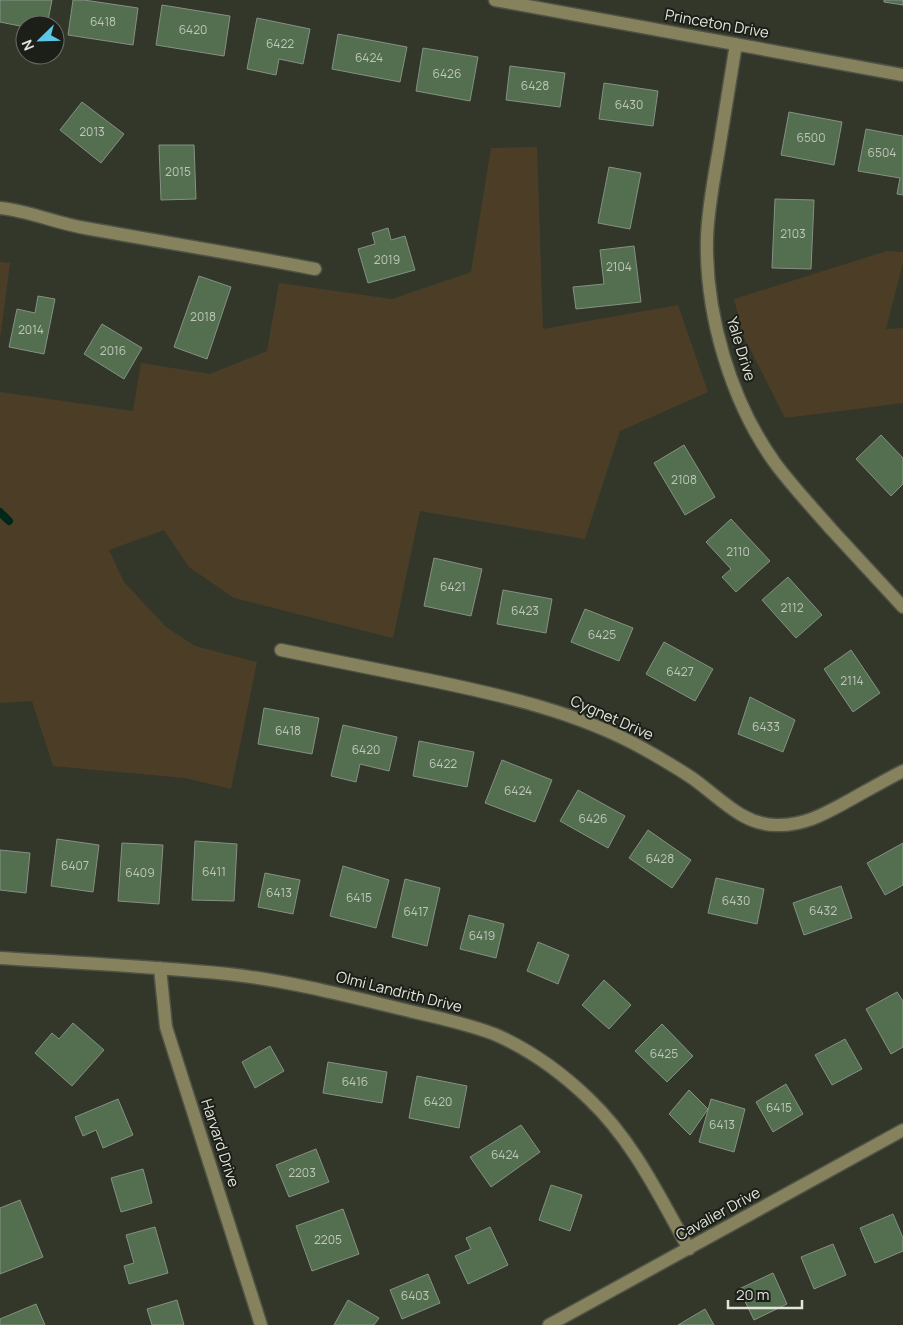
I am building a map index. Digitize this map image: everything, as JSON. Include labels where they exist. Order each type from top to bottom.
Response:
[{"type":"street","name":"Princeton Drive","points":[[495,0],[903,75]]},
{"type":"street","name":"Yale Drive","points":[[736,44],[713,184],[707,238],[708,274],[713,312],[722,350],[734,387],[760,439],[774,461],[792,486],[903,607]]},
{"type":"street","points":[[0,208],[17,210],[83,228],[315,269]]},
{"type":"street","name":"Cygnet Drive","points":[[280,650],[481,691],[527,702],[566,715],[642,748],[692,778],[739,814],[754,821],[774,826],[795,825],[816,818],[903,771]]},
{"type":"street","name":"Olmi Landrith Drive","points":[[0,958],[229,974],[346,995],[462,1024],[494,1034],[538,1058],[590,1099],[642,1163],[688,1249]]},
{"type":"street","name":"Harvard Drive","points":[[160,968],[166,1027],[261,1325]]},
{"type":"street","name":"Cavalier Drive","points":[[549,1325],[903,1130]]},
{"type":"shaded area","points":[[537,147],[543,329],[678,305],[708,392],[620,431],[585,539],[420,511],[393,638],[234,598],[189,567],[164,530],[109,550],[124,582],[166,627],[195,646],[257,662],[231,789],[185,778],[53,766],[32,701],[0,703],[0,392],[133,411],[141,363],[210,374],[267,351],[279,283],[392,299],[471,272],[491,148]]},
{"type":"shaded area","points":[[887,251],[903,252],[903,263],[886,329],[903,328],[903,403],[785,418],[743,335],[734,299]]},
{"type":"shaded area","points":[[0,262],[10,263],[0,339]]},
{"type":"building","points":[[0,0],[52,0],[49,15],[15,15],[15,25],[0,22]]},
{"type":"building","points":[[73,0],[138,8],[133,45],[68,35]]},
{"type":"building","points":[[884,0],[903,0],[903,5],[884,2]]},
{"type":"building","points":[[162,5],[230,16],[224,56],[156,45]]},
{"type":"building","points":[[257,18],[310,29],[303,64],[279,59],[276,75],[247,69]]},
{"type":"building","points":[[338,34],[407,47],[400,82],[332,69]]},
{"type":"building","points":[[423,48],[478,57],[470,101],[416,91]]},
{"type":"building","points":[[510,66],[565,73],[560,107],[506,100]]},
{"type":"building","points":[[604,83],[658,91],[653,126],[599,119]]},
{"type":"building","points":[[82,102],[124,134],[101,163],[60,130]]},
{"type":"building","points":[[789,112],[842,122],[834,165],[781,155]]},
{"type":"building","points":[[866,129],[903,136],[903,195],[897,194],[900,178],[858,171]]},
{"type":"building","points":[[159,145],[194,145],[196,199],[161,200]]},
{"type":"building","points":[[609,167],[641,173],[630,229],[598,223]]},
{"type":"building","points":[[775,199],[814,200],[811,269],[772,268]]},
{"type":"building","points":[[388,228],[391,240],[405,236],[415,270],[368,283],[358,249],[375,244],[372,233]]},
{"type":"building","points":[[634,246],[641,302],[576,309],[573,287],[604,284],[600,250]]},
{"type":"building","points":[[199,276],[231,287],[207,359],[174,347]]},
{"type":"building","points":[[38,296],[55,299],[44,354],[9,347],[17,309],[35,313]]},
{"type":"building","points":[[102,324],[142,348],[124,379],[84,354]]},
{"type":"building","points":[[881,435],[903,458],[903,484],[891,496],[856,459]]},
{"type":"building","points":[[684,445],[715,497],[685,515],[654,463]]},
{"type":"building","points":[[731,519],[770,561],[736,592],[722,577],[731,569],[706,542]]},
{"type":"building","points":[[434,558],[482,569],[471,616],[424,606]]},
{"type":"building","points":[[788,577],[822,615],[796,638],[762,600]]},
{"type":"building","points":[[503,590],[552,599],[546,633],[497,624]]},
{"type":"building","points":[[585,609],[633,628],[619,661],[571,642]]},
{"type":"building","points":[[664,642],[713,669],[695,701],[646,674]]},
{"type":"building","points":[[851,650],[880,693],[853,712],[824,669]]},
{"type":"building","points":[[750,697],[795,720],[783,752],[738,734]]},
{"type":"building","points":[[264,708],[319,718],[312,754],[258,744]]},
{"type":"building","points":[[343,725],[397,737],[389,771],[360,764],[356,782],[331,776]]},
{"type":"building","points":[[419,741],[474,752],[467,787],[413,776]]},
{"type":"building","points":[[502,760],[552,780],[535,822],[485,803]]},
{"type":"building","points":[[578,790],[625,816],[608,848],[560,821]]},
{"type":"building","points":[[648,830],[691,860],[672,888],[629,858]]},
{"type":"building","points":[[57,839],[99,845],[93,892],[51,886]]},
{"type":"building","points":[[195,841],[237,844],[234,901],[192,900]]},
{"type":"building","points":[[122,843],[163,845],[159,904],[118,901]]},
{"type":"building","points":[[903,843],[903,885],[885,895],[867,863]]},
{"type":"building","points":[[0,850],[30,853],[26,893],[0,890]]},
{"type":"building","points":[[343,866],[389,880],[376,928],[330,916]]},
{"type":"building","points":[[265,873],[300,880],[293,914],[258,907]]},
{"type":"building","points":[[716,878],[764,889],[757,924],[708,913]]},
{"type":"building","points":[[405,879],[440,888],[427,946],[392,937]]},
{"type":"building","points":[[841,886],[852,918],[804,935],[793,903]]},
{"type":"building","points":[[469,915],[504,924],[496,958],[460,949]]},
{"type":"building","points":[[538,942],[569,955],[558,984],[527,971]]},
{"type":"building","points":[[604,980],[631,1005],[609,1029],[582,1005]]},
{"type":"building","points":[[897,992],[903,1001],[903,1047],[891,1054],[866,1009]]},
{"type":"building","points":[[73,1023],[104,1050],[72,1086],[35,1053],[52,1033],[59,1039]]},
{"type":"building","points":[[662,1024],[693,1056],[667,1082],[635,1051]]},
{"type":"building","points":[[845,1039],[862,1069],[832,1085],[815,1055]]},
{"type":"building","points":[[270,1046],[284,1071],[255,1088],[242,1062]]},
{"type":"building","points":[[328,1062],[387,1072],[382,1103],[323,1093]]},
{"type":"building","points":[[417,1076],[467,1086],[459,1128],[409,1118]]},
{"type":"building","points":[[786,1084],[803,1114],[773,1132],[756,1102]]},
{"type":"building","points":[[689,1090],[708,1109],[690,1135],[669,1114]]},
{"type":"building","points":[[118,1099],[133,1135],[103,1148],[96,1130],[83,1136],[75,1117]]},
{"type":"building","points":[[711,1099],[745,1109],[734,1152],[699,1142]]},
{"type":"building","points":[[521,1125],[540,1152],[491,1187],[470,1157]]},
{"type":"building","points":[[316,1149],[329,1182],[289,1197],[276,1165]]},
{"type":"building","points":[[143,1169],[152,1203],[121,1212],[111,1178]]},
{"type":"building","points":[[551,1185],[582,1195],[570,1231],[539,1220]]},
{"type":"building","points":[[20,1200],[43,1257],[0,1274],[0,1208]]},
{"type":"building","points":[[343,1209],[359,1254],[312,1271],[296,1226]]},
{"type":"building","points":[[893,1214],[903,1238],[903,1251],[875,1263],[860,1228]]},
{"type":"building","points":[[155,1227],[168,1273],[129,1284],[124,1266],[134,1263],[126,1235]]},
{"type":"building","points":[[490,1227],[508,1265],[468,1284],[455,1256],[471,1249],[466,1238]]},
{"type":"building","points":[[833,1244],[846,1275],[814,1289],[801,1257]]},
{"type":"building","points":[[773,1273],[787,1304],[754,1320],[739,1289]]},
{"type":"building","points":[[428,1274],[440,1303],[402,1319],[390,1290]]},
{"type":"building","points":[[177,1300],[184,1325],[152,1325],[147,1309]]},
{"type":"building","points":[[348,1300],[379,1318],[374,1325],[334,1325]]},
{"type":"building","points":[[36,1304],[45,1325],[0,1325],[0,1319]]},
{"type":"building","points":[[705,1309],[714,1325],[678,1325]]},
{"type":"waterway","points":[[0,512],[9,521]]}]
